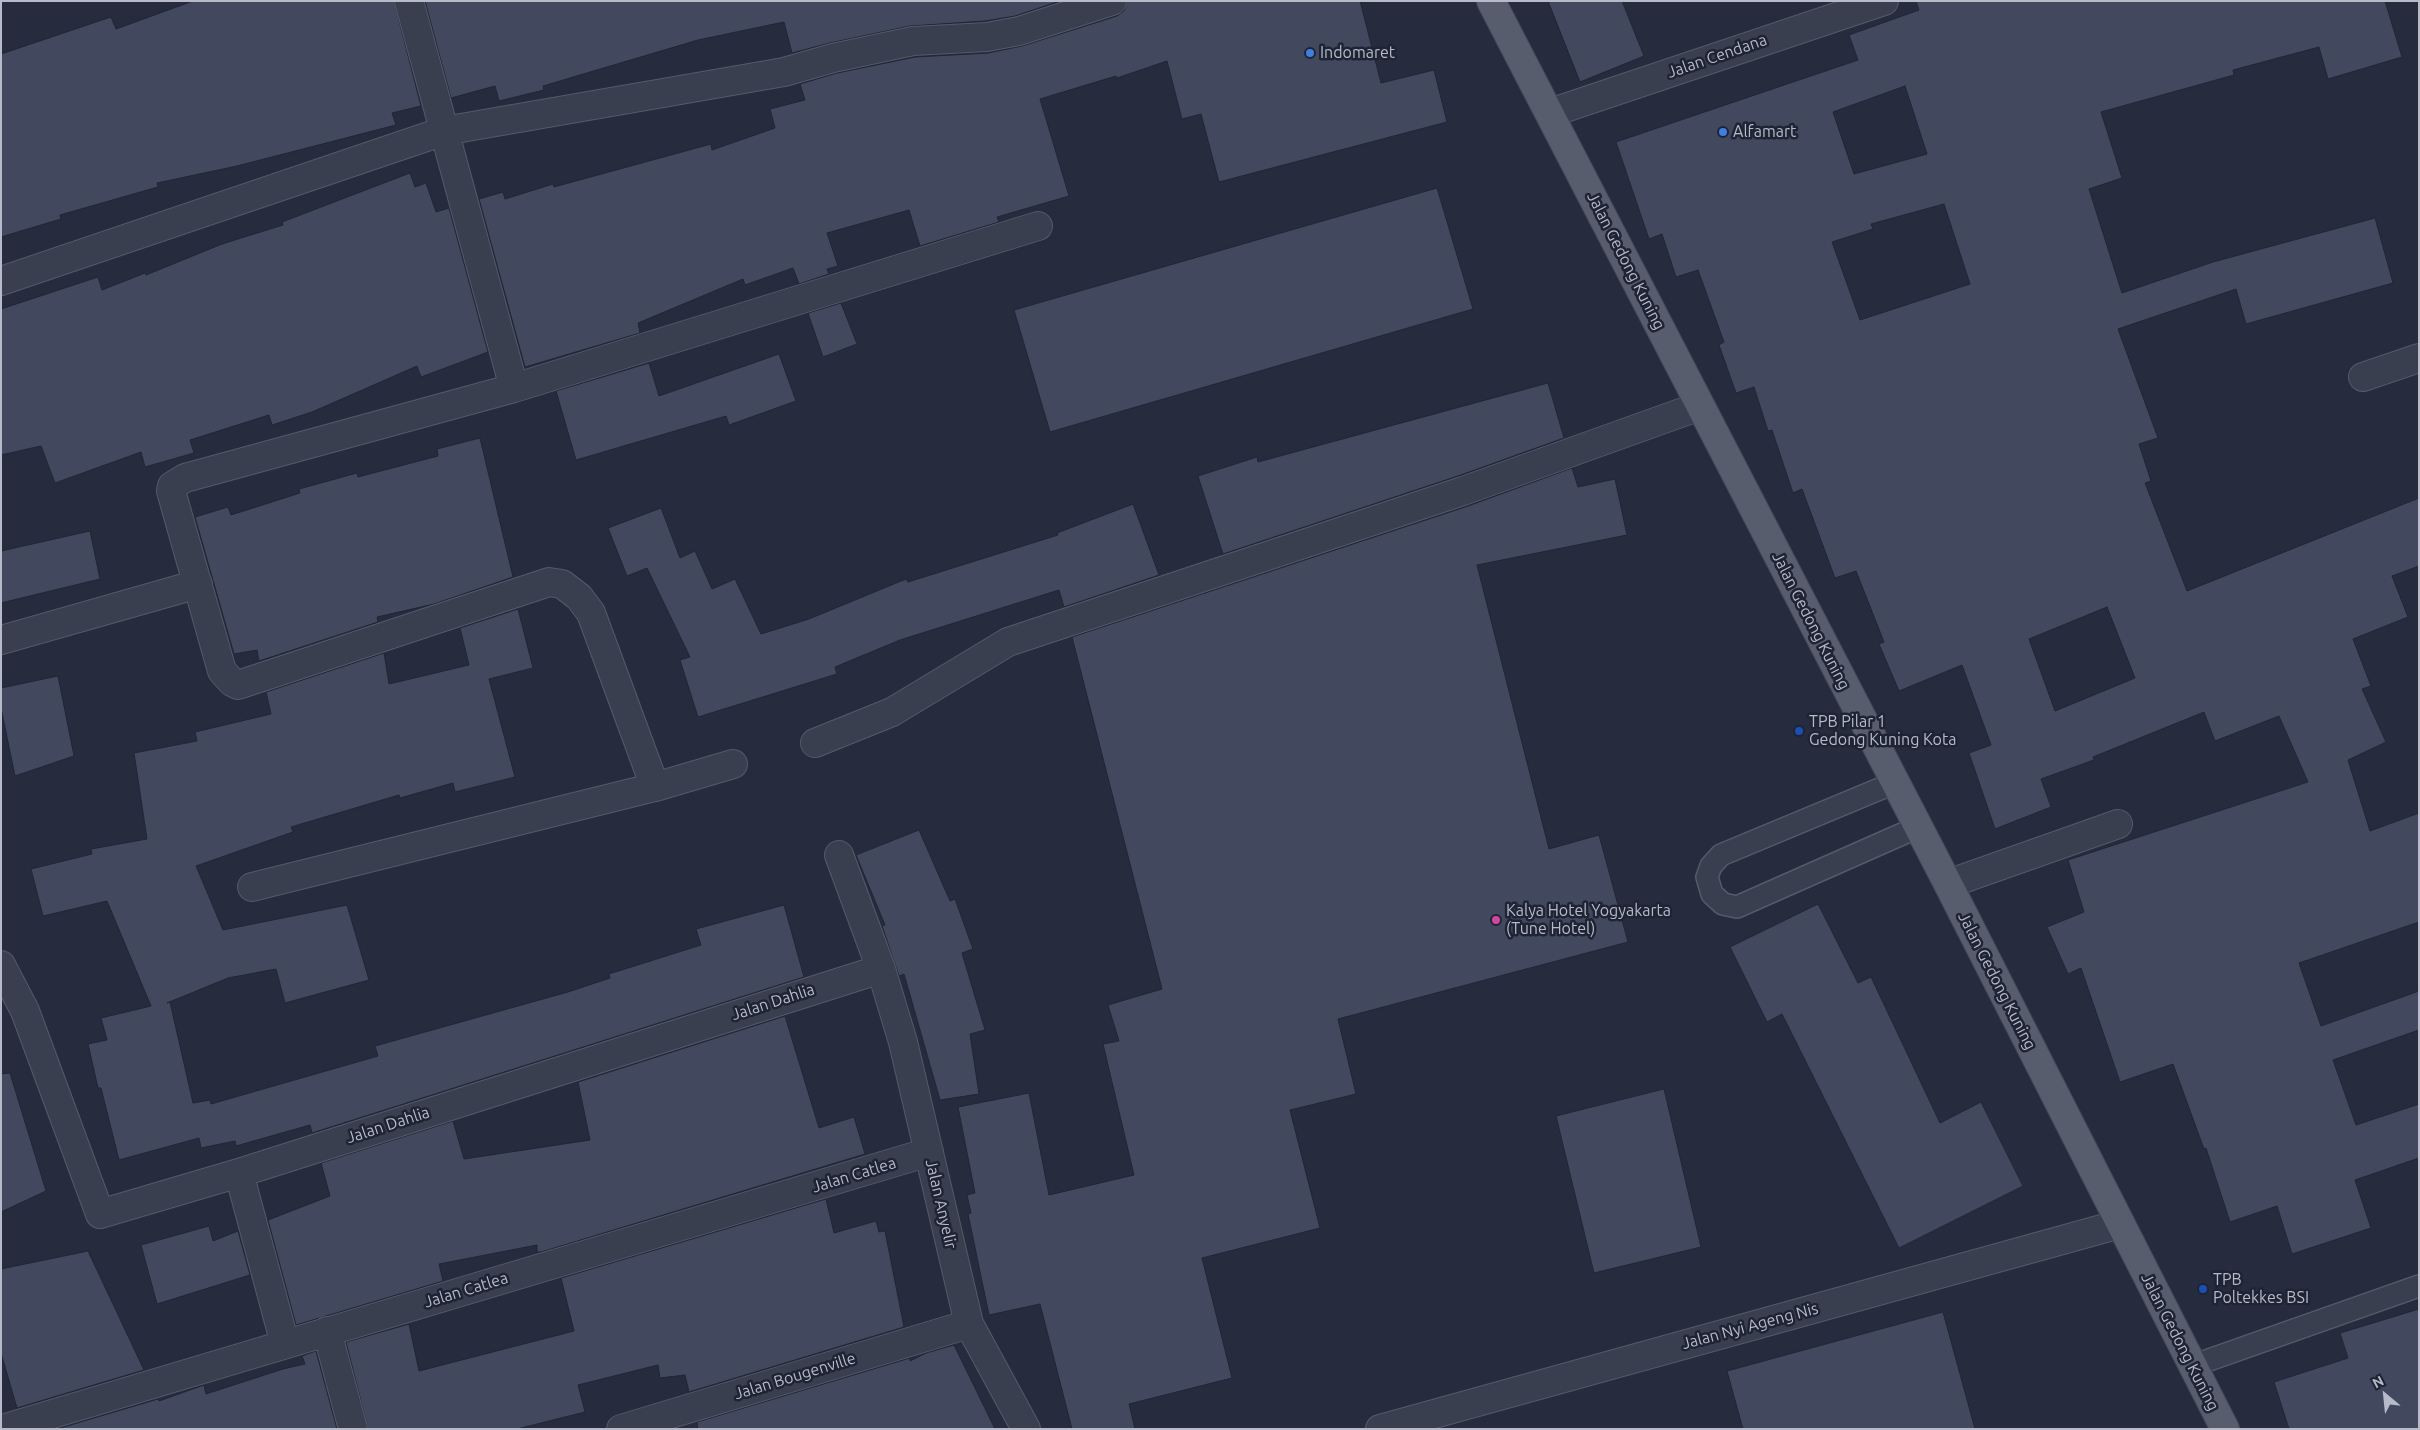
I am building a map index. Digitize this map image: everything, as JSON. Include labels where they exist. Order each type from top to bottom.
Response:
[{"type":"main road","name":"Jalan Gedong Kuning","points":[[1491,1],[1894,783],[1948,884],[2224,1429]]},
{"type":"street","points":[[409,1],[514,388]]},
{"type":"street","points":[[1,281],[444,131],[784,72],[833,58],[913,41],[995,35],[1019,31],[1112,1]]},
{"type":"street","name":"Jalan Cendana","points":[[1550,113],[1884,1]]},
{"type":"street","points":[[654,787],[591,613],[579,597],[562,584],[549,582],[238,685],[232,682],[222,671],[171,491],[172,486],[177,482],[514,388],[1038,226]]},
{"type":"street","points":[[2363,377],[2419,358]]},
{"type":"street","points":[[815,743],[892,712],[1008,642],[1464,491],[1700,406]]},
{"type":"street","points":[[1,640],[198,584]]},
{"type":"street","points":[[252,887],[654,787],[733,764]]},
{"type":"street","points":[[1948,884],[2118,824]]},
{"type":"street","name":"Jalan Anyelir","points":[[839,855],[881,969],[903,1042],[970,1324],[1026,1429]]},
{"type":"street","name":"Jalan Dahlia","points":[[1,965],[25,1011],[100,1214],[239,1173],[881,969]]},
{"type":"street","name":"Jalan Catlea","points":[[2,1429],[930,1152]]},
{"type":"street","points":[[239,1173],[285,1344]]},
{"type":"street","name":"Jalan Nyi Ageng Nis","points":[[1380,1429],[2120,1224]]},
{"type":"street","name":"Jalan Bougenville","points":[[622,1429],[970,1324]]},
{"type":"street","points":[[328,1331],[353,1429]]},
{"type":"lane","points":[[1894,783],[1720,855],[1711,866],[1707,877],[1712,894],[1723,904],[1738,907],[1918,827]]},
{"type":"lane","points":[[2192,1366],[2419,1286]]},
{"type":"building","points":[[193,1],[394,1],[421,106],[392,113],[396,125],[237,166],[157,183],[158,187],[60,215],[61,219],[1,237],[1,54],[111,17],[116,29]]},
{"type":"building","points":[[425,1],[1060,1],[1015,16],[985,21],[910,26],[792,53],[784,22],[698,40],[543,86],[544,90],[499,101],[495,86],[451,98]]},
{"type":"building","points":[[1127,1],[1360,1],[1381,83],[1434,70],[1447,122],[1219,182],[1201,114],[1182,119],[1167,61],[1117,78],[1116,76],[1040,99],[1069,196],[997,217],[999,222],[920,246],[909,210],[827,233],[838,266],[827,269],[829,274],[799,284],[793,268],[745,285],[743,279],[638,323],[640,333],[525,367],[479,199],[503,192],[505,199],[553,184],[554,187],[711,144],[712,150],[775,128],[770,109],[805,100],[800,84],[837,73],[915,57],[988,53],[1022,46],[1117,16],[1124,11]]},
{"type":"building","points":[[1548,1],[1622,1],[1644,56],[1580,82]]},
{"type":"building","points":[[1916,1],[2385,1],[2402,57],[2328,79],[2319,47],[2233,70],[2234,75],[2101,112],[2122,178],[2089,189],[2122,293],[2213,262],[2375,218],[2393,283],[2246,324],[2236,289],[2118,329],[2158,438],[2139,444],[2151,481],[2145,483],[2187,591],[2419,498],[2419,566],[2392,576],[2408,617],[2353,639],[2371,686],[2362,689],[2386,742],[2348,760],[2370,831],[2419,813],[2419,922],[2299,963],[2321,1026],[2419,991],[2419,1030],[2333,1060],[2356,1125],[2419,1104],[2419,1158],[2355,1180],[2371,1228],[2292,1254],[2277,1206],[2230,1222],[2206,1148],[2204,1149],[2173,1064],[2120,1082],[2081,968],[2068,974],[2047,927],[2084,912],[2068,860],[2308,782],[2279,716],[2215,741],[2204,712],[2093,757],[2094,760],[2041,779],[2051,807],[1995,829],[1969,753],[1991,745],[1962,665],[1899,691],[1879,644],[1884,642],[1856,571],[1835,578],[1802,489],[1793,493],[1772,430],[1768,431],[1754,387],[1736,393],[1719,345],[1724,342],[1698,270],[1676,277],[1662,234],[1649,239],[1616,142],[1858,60],[1849,35],[1919,10]],"holes":[[[1905,86],[1927,154],[1854,174],[1833,112]],[[1944,204],[1970,284],[1860,320],[1832,242],[1873,229],[1871,224]],[[2107,607],[2135,678],[2055,711],[2029,639]]]},
{"type":"building","points":[[410,173],[415,187],[426,183],[436,212],[449,208],[488,352],[421,377],[417,366],[312,412],[272,425],[269,415],[190,440],[194,453],[145,467],[141,452],[55,483],[41,446],[1,455],[1,309],[98,277],[102,290],[145,273],[146,275],[222,244],[283,225],[282,222]]},
{"type":"building","points":[[1437,188],[1473,309],[1050,432],[1014,310]]},
{"type":"building","points":[[841,303],[857,344],[823,357],[808,313]]},
{"type":"building","points":[[779,354],[796,401],[729,425],[726,416],[576,460],[556,391],[649,363],[659,396]]},
{"type":"building","points":[[1548,383],[1564,438],[1458,476],[1223,554],[1198,476],[1257,457],[1258,462]]},
{"type":"building","points":[[480,438],[513,577],[434,604],[377,617],[378,622],[259,661],[257,650],[234,654],[195,517],[228,507],[231,515],[300,493],[299,489],[357,473],[358,477],[438,456],[437,449]]},
{"type":"building","points":[[1572,468],[1578,487],[1615,479],[1627,535],[1477,565],[1549,849],[1599,835],[1628,942],[1338,1019],[1356,1094],[1290,1110],[1320,1228],[1202,1258],[1232,1378],[1129,1404],[1135,1429],[1072,1429],[1040,1304],[989,1315],[968,1214],[971,1213],[967,1195],[975,1193],[958,1107],[1029,1093],[1049,1195],[1134,1175],[1103,1044],[1119,1041],[1108,1005],[1162,989],[1072,637],[1468,506]]},
{"type":"building","points":[[1133,504],[1159,575],[1064,607],[1059,590],[900,640],[835,667],[837,674],[698,717],[680,660],[690,657],[647,568],[627,576],[608,528],[661,508],[680,558],[695,551],[712,589],[735,579],[761,634],[809,619],[906,579],[908,582],[1058,535],[1057,533]]},
{"type":"building","points":[[90,531],[100,579],[1,603],[1,551]]},
{"type":"building","points":[[518,609],[533,668],[489,679],[515,777],[455,792],[453,783],[400,798],[399,795],[291,827],[293,832],[196,866],[223,930],[347,905],[369,980],[285,1003],[276,969],[228,978],[167,1003],[170,1002],[193,1103],[210,1100],[211,1104],[378,1056],[375,1046],[568,992],[610,978],[609,974],[701,945],[696,929],[784,905],[804,977],[312,1133],[310,1125],[236,1146],[235,1141],[201,1148],[199,1138],[119,1160],[101,1088],[98,1088],[88,1044],[107,1040],[101,1018],[151,1006],[107,901],[43,916],[31,869],[92,854],[91,849],[147,839],[134,753],[197,741],[195,732],[271,714],[266,692],[384,653],[389,684],[469,665],[460,628]]},
{"type":"building","points":[[58,676],[74,756],[15,776],[1,708],[1,688]]},
{"type":"building","points":[[919,830],[950,901],[955,899],[973,949],[962,953],[985,1030],[970,1034],[979,1094],[940,1100],[904,974],[899,976],[882,926],[885,925],[856,855]]},
{"type":"building","points":[[1818,904],[1858,983],[1871,977],[1940,1123],[1981,1102],[2023,1186],[1899,1248],[1782,1014],[1767,1022],[1730,947]]},
{"type":"building","points":[[785,1016],[819,1128],[854,1117],[865,1154],[541,1252],[537,1252],[537,1245],[439,1264],[443,1281],[296,1325],[268,1220],[330,1196],[321,1163],[453,1121],[464,1159],[590,1140],[578,1082]]},
{"type":"building","points":[[10,1073],[46,1191],[1,1212],[1,1074]]},
{"type":"building","points":[[1664,1089],[1701,1247],[1594,1273],[1556,1116]]},
{"type":"building","points":[[826,1199],[834,1233],[876,1221],[879,1232],[885,1231],[904,1327],[689,1392],[685,1375],[660,1378],[658,1365],[578,1385],[585,1412],[517,1429],[368,1429],[346,1342],[409,1324],[419,1371],[574,1331],[561,1278]]},
{"type":"building","points":[[209,1226],[213,1241],[238,1231],[250,1275],[157,1304],[141,1245]]},
{"type":"building","points":[[88,1251],[144,1370],[17,1408],[1,1353],[1,1269]]},
{"type":"building","points":[[2419,1309],[2419,1429],[2289,1429],[2274,1382],[2348,1358],[2340,1333]]},
{"type":"building","points":[[1943,1312],[1975,1429],[1743,1429],[1727,1371]]},
{"type":"building","points":[[954,1345],[995,1429],[698,1429],[697,1422],[910,1358],[910,1361],[926,1353]]},
{"type":"building","points":[[316,1351],[337,1429],[57,1429],[158,1399],[159,1401],[204,1385],[206,1394],[283,1369],[305,1364],[302,1356]]},
{"type":"place","name":"Indomaret","points":[[1310,53]]},
{"type":"place","name":"Alfamart","points":[[1723,132]]},
{"type":"place","name":"TPB Pilar 1 Gedong Kuning Kota","points":[[1799,731]]},
{"type":"place","name":"Kalya Hotel Yogyakarta (Tune Hotel)","points":[[1496,920]]},
{"type":"place","name":"TPB Poltekkes BSI","points":[[2203,1289]]}]
